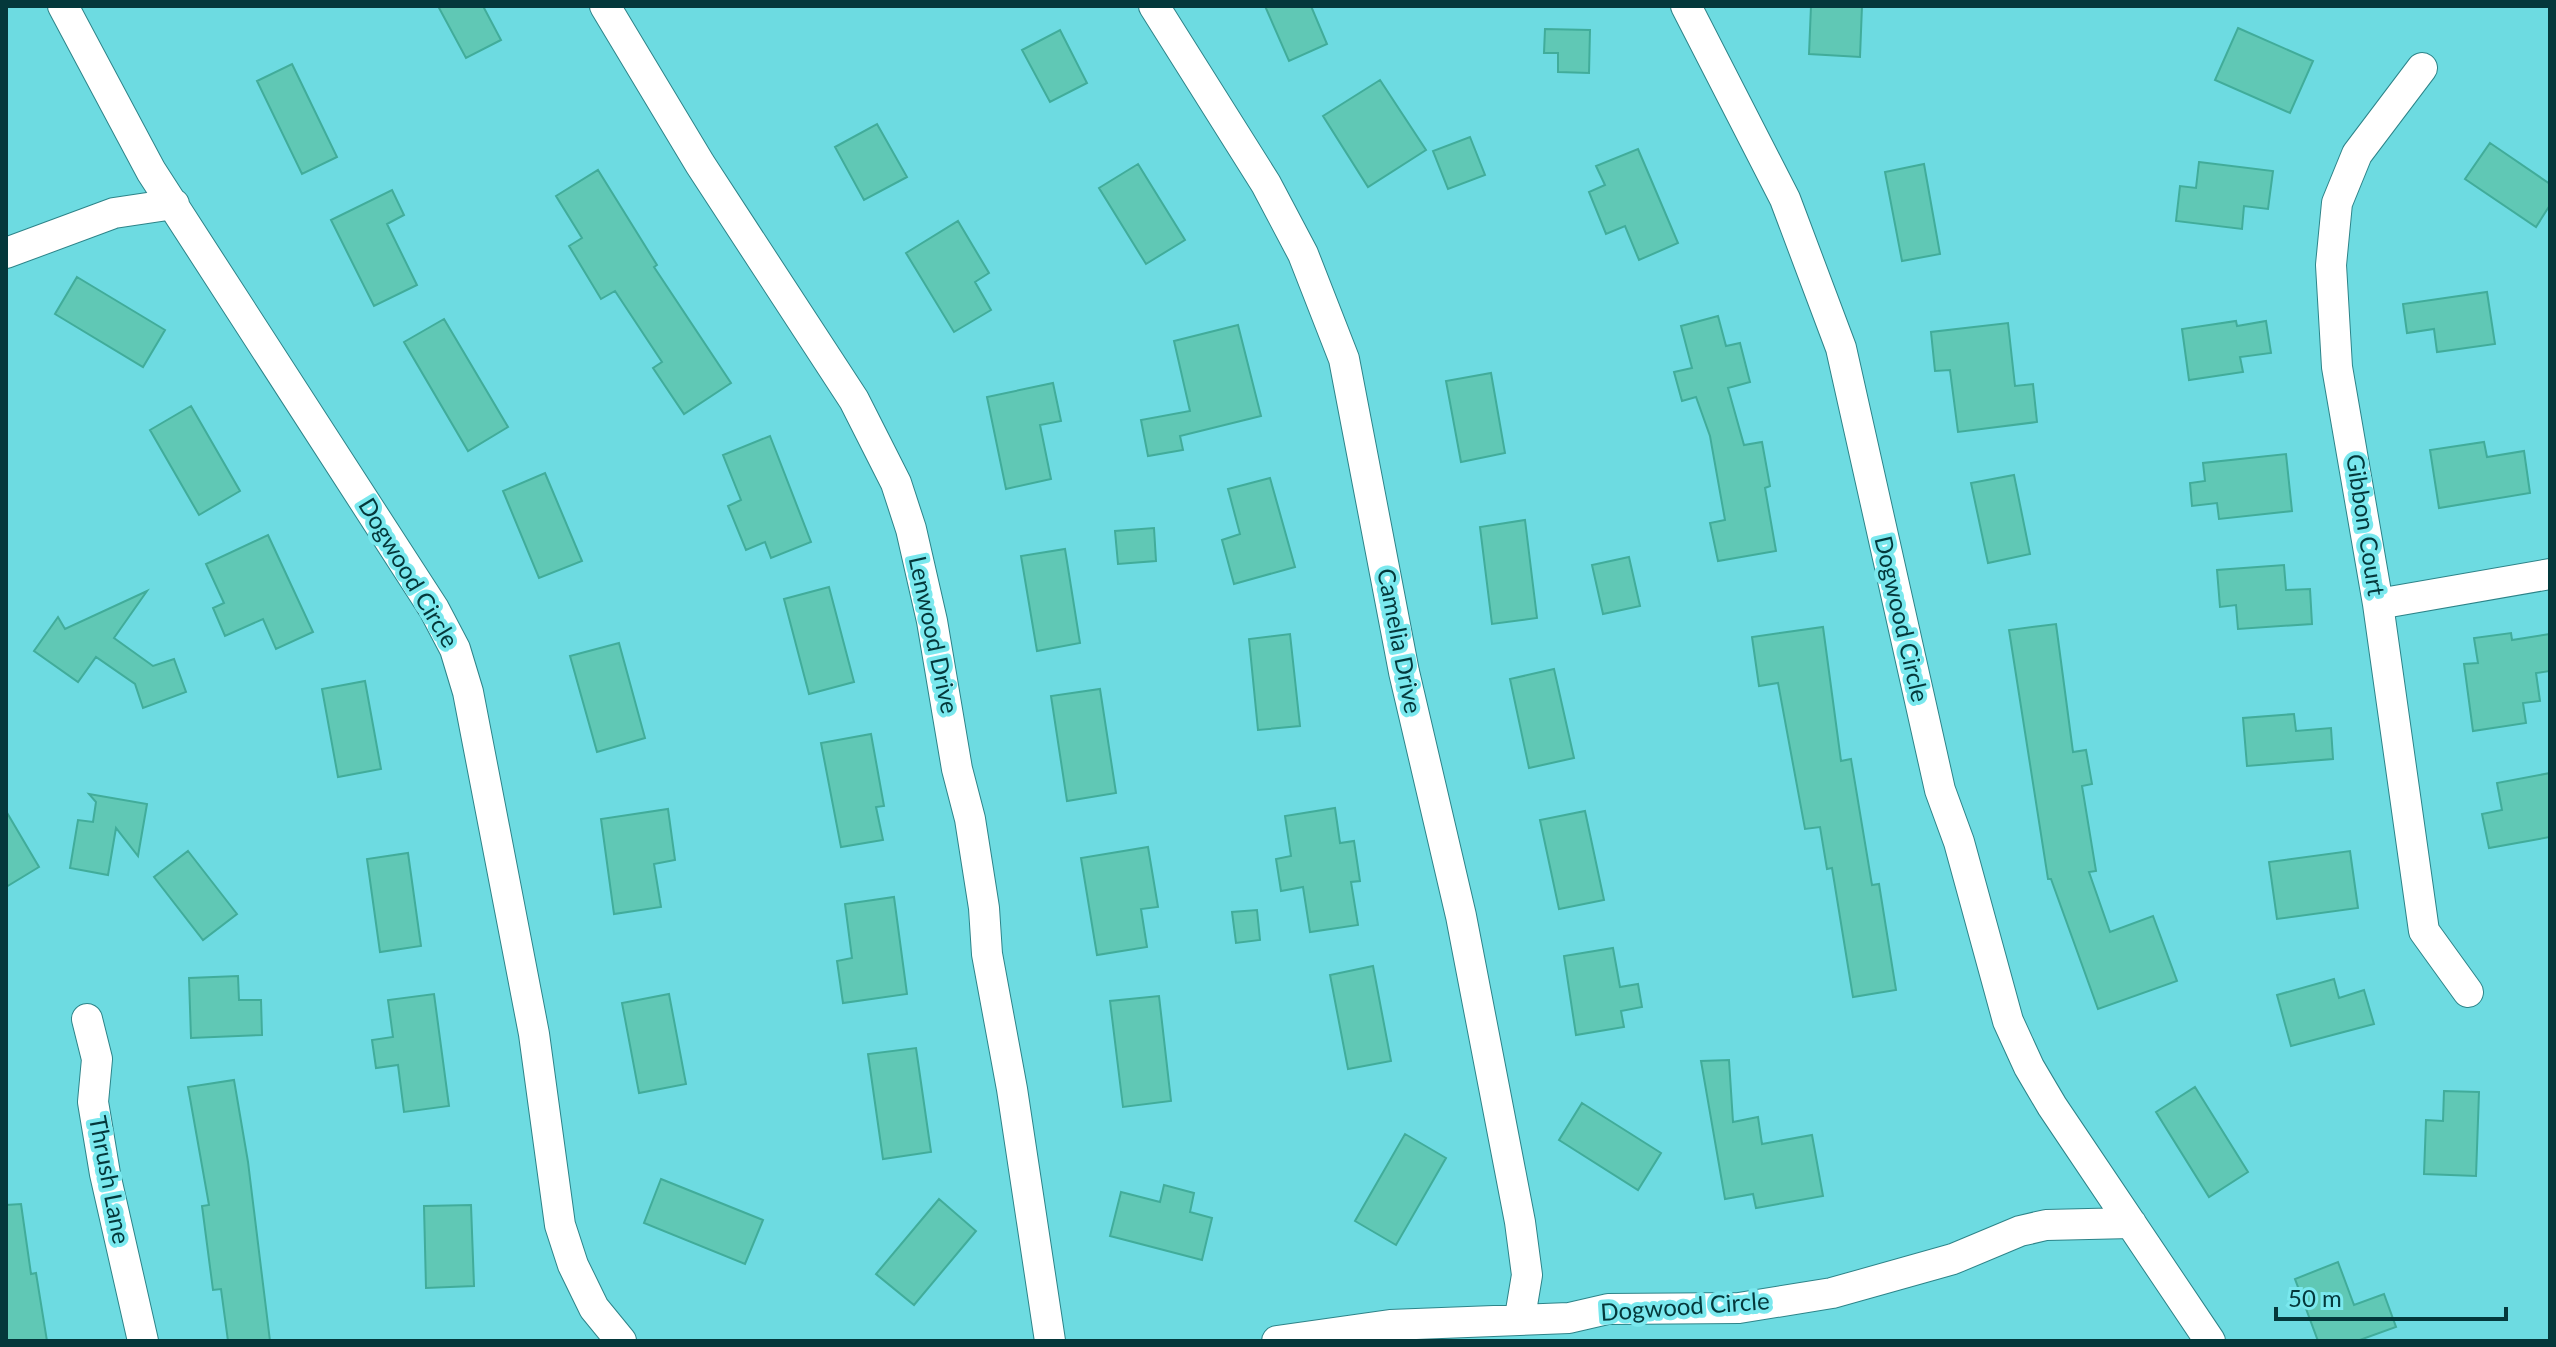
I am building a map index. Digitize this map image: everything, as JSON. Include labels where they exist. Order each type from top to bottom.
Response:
[{"type":"street","name":"Dogwood Circle","points":[[63,6],[151,171],[409,569],[455,649],[468,692],[534,1034],[560,1225],[573,1265],[594,1308],[621,1341]]},
{"type":"street","name":"Lenwood Drive","points":[[605,6],[700,164],[854,400],[896,483],[929,606],[952,723],[957,769],[970,819],[984,908],[987,954],[1012,1089],[1050,1341]]},
{"type":"street","name":"Camelia Drive","points":[[1154,6],[1273,198],[1303,254],[1344,359],[1404,672],[1461,916],[1520,1222],[1527,1275],[1520,1317]]},
{"type":"street","name":"Dogwood Circle","points":[[1686,6],[1785,199],[1841,348],[1940,790],[2008,1021],[2052,1106],[2210,1341]]},
{"type":"street","name":"Gibbon Court","points":[[2422,68],[2357,154],[2337,203],[2331,265],[2337,367],[2378,604],[2424,931],[2468,992]]},
{"type":"street","points":[[6,253],[114,213],[174,204]]},
{"type":"street","points":[[2378,604],[2550,574]]},
{"type":"street","name":"Thrush Lane","points":[[87,1019],[97,1059],[93,1102],[105,1174],[143,1341]]},
{"type":"street","name":"Dogwood Circle","points":[[1277,1341],[1390,1325],[1520,1317],[1569,1318],[1608,1309],[1739,1308],[1832,1293],[1953,1259],[2020,1231],[2046,1225],[2131,1223]]},
{"type":"building","points":[[438,6],[483,6],[501,40],[466,58]]},
{"type":"building","points":[[1265,6],[1311,6],[1327,44],[1289,61]]},
{"type":"building","points":[[1811,6],[1862,6],[1860,57],[1809,54]]},
{"type":"building","points":[[2238,28],[2313,61],[2290,113],[2215,80]]},
{"type":"building","points":[[1545,29],[1590,30],[1589,73],[1558,72],[1558,53],[1544,53]]},
{"type":"building","points":[[1060,30],[1087,83],[1050,102],[1022,50]]},
{"type":"building","points":[[292,64],[337,157],[302,174],[257,81]]},
{"type":"building","points":[[1380,80],[1426,150],[1368,187],[1323,116]]},
{"type":"building","points":[[877,124],[907,177],[864,200],[835,147]]},
{"type":"building","points":[[1470,137],[1485,175],[1448,189],[1433,151]]},
{"type":"building","points":[[2490,143],[2550,184],[2550,205],[2536,227],[2465,179]]},
{"type":"building","points":[[1638,149],[1678,243],[1639,260],[1625,226],[1606,234],[1589,192],[1605,185],[1596,166]]},
{"type":"building","points":[[2199,162],[2273,171],[2268,209],[2244,206],[2242,229],[2176,221],[2180,186],[2196,188]]},
{"type":"building","points":[[1138,164],[1185,240],[1146,264],[1099,188]]},
{"type":"building","points":[[1924,164],[1940,254],[1902,261],[1885,172]]},
{"type":"building","points":[[598,170],[657,265],[654,267],[731,383],[684,414],[653,368],[662,362],[615,291],[601,299],[569,246],[582,238],[556,196]]},
{"type":"building","points":[[392,190],[404,215],[387,224],[417,285],[374,306],[331,220]]},
{"type":"building","points":[[958,221],[989,273],[975,282],[991,310],[954,332],[906,253]]},
{"type":"building","points":[[77,277],[165,330],[143,367],[55,314]]},
{"type":"building","points":[[2487,292],[2495,344],[2437,352],[2434,329],[2407,333],[2403,304]]},
{"type":"building","points":[[1718,316],[1726,346],[1740,343],[1750,382],[1728,388],[1744,445],[1762,442],[1770,486],[1765,488],[1776,551],[1718,561],[1710,523],[1725,520],[1710,436],[1696,397],[1682,401],[1674,372],[1692,368],[1681,326]]},
{"type":"building","points":[[444,319],[508,427],[468,451],[404,342]]},
{"type":"building","points":[[2236,321],[2237,326],[2266,321],[2271,353],[2240,357],[2243,372],[2189,380],[2182,329]]},
{"type":"building","points":[[2008,323],[2015,386],[2033,384],[2037,422],[1958,432],[1950,370],[1935,371],[1931,332]]},
{"type":"building","points":[[1238,325],[1261,416],[1180,436],[1183,450],[1148,456],[1141,420],[1190,411],[1174,341]]},
{"type":"building","points":[[1491,373],[1505,453],[1461,462],[1446,381]]},
{"type":"building","points":[[1053,383],[1061,421],[1040,425],[1051,479],[1006,489],[987,397]]},
{"type":"building","points":[[191,406],[240,491],[199,515],[150,430]]},
{"type":"building","points":[[770,436],[811,542],[771,558],[765,542],[746,550],[728,506],[741,500],[723,455]]},
{"type":"building","points":[[2484,442],[2487,457],[2524,451],[2530,493],[2439,508],[2430,450]]},
{"type":"building","points":[[2286,454],[2292,511],[2219,519],[2217,503],[2192,506],[2190,483],[2205,481],[2203,463]]},
{"type":"building","points":[[545,473],[582,561],[539,578],[503,491]]},
{"type":"building","points":[[2014,475],[2030,554],[1988,563],[1971,483]]},
{"type":"building","points":[[1270,478],[1295,567],[1234,584],[1222,540],[1240,534],[1228,489]]},
{"type":"building","points":[[1525,520],[1537,618],[1492,624],[1480,527]]},
{"type":"building","points":[[1154,528],[1156,561],[1118,564],[1115,531]]},
{"type":"building","points":[[268,535],[313,632],[276,649],[263,619],[225,636],[213,608],[224,603],[206,564]]},
{"type":"building","points":[[1065,549],[1080,643],[1037,651],[1021,556]]},
{"type":"building","points":[[1629,557],[1640,606],[1603,614],[1592,565]]},
{"type":"building","points":[[2284,565],[2286,590],[2310,589],[2312,624],[2238,629],[2236,605],[2220,607],[2217,570]]},
{"type":"building","points":[[829,587],[854,682],[809,694],[784,599]]},
{"type":"building","points":[[147,591],[114,638],[153,666],[174,659],[186,692],[143,708],[135,684],[96,657],[78,682],[34,651],[58,617],[65,629]]},
{"type":"building","points":[[2056,624],[2073,752],[2086,750],[2092,784],[2082,786],[2096,871],[2089,872],[2110,932],[2153,916],[2177,981],[2098,1009],[2051,879],[2048,879],[2009,630]]},
{"type":"building","points":[[1823,627],[1841,761],[1851,759],[1872,885],[1879,884],[1896,990],[1853,997],[1832,868],[1827,869],[1820,827],[1805,829],[1778,683],[1759,686],[1752,637]]},
{"type":"building","points":[[2511,633],[2512,640],[2550,634],[2550,671],[2536,673],[2540,701],[2523,703],[2526,723],[2473,731],[2464,664],[2478,663],[2474,638]]},
{"type":"building","points":[[1290,634],[1300,726],[1258,730],[1249,639]]},
{"type":"building","points":[[619,643],[645,738],[597,752],[570,656]]},
{"type":"building","points":[[1554,669],[1574,758],[1529,768],[1510,679]]},
{"type":"building","points":[[365,681],[381,769],[338,777],[322,689]]},
{"type":"building","points":[[1100,689],[1116,793],[1067,801],[1051,696]]},
{"type":"building","points":[[2294,714],[2296,731],[2331,728],[2333,759],[2247,766],[2243,718]]},
{"type":"building","points":[[871,734],[884,806],[876,807],[883,840],[841,847],[821,743]]},
{"type":"building","points":[[2550,773],[2550,837],[2489,848],[2482,814],[2502,810],[2497,783]]},
{"type":"building","points":[[89,794],[147,804],[138,856],[116,828],[108,875],[70,868],[78,820],[93,822],[96,802]]},
{"type":"building","points":[[1335,808],[1340,843],[1354,841],[1360,881],[1351,882],[1358,925],[1310,932],[1303,887],[1281,891],[1276,859],[1291,856],[1285,816]]},
{"type":"building","points":[[668,809],[675,860],[654,864],[661,907],[614,914],[601,819]]},
{"type":"building","points":[[6,811],[39,867],[6,887]]},
{"type":"building","points":[[1585,811],[1604,900],[1559,909],[1540,820]]},
{"type":"building","points":[[1148,847],[1158,907],[1141,909],[1147,947],[1097,955],[1081,858]]},
{"type":"building","points":[[188,851],[237,914],[203,940],[154,877]]},
{"type":"building","points":[[2350,851],[2358,908],[2277,919],[2269,862]]},
{"type":"building","points":[[408,853],[421,946],[380,952],[367,859]]},
{"type":"building","points":[[894,897],[907,994],[843,1003],[837,961],[852,958],[845,904]]},
{"type":"building","points":[[1257,910],[1260,940],[1236,943],[1232,912]]},
{"type":"building","points":[[1613,948],[1620,987],[1638,984],[1642,1007],[1621,1011],[1624,1027],[1576,1035],[1564,956]]},
{"type":"building","points":[[1373,966],[1391,1061],[1348,1069],[1330,975]]},
{"type":"building","points":[[238,976],[239,1000],[261,1000],[262,1035],[191,1038],[189,978]]},
{"type":"building","points":[[2334,979],[2339,998],[2364,990],[2374,1024],[2291,1046],[2277,995]]},
{"type":"building","points":[[434,994],[449,1106],[404,1112],[398,1065],[376,1068],[372,1040],[393,1037],[388,1000]]},
{"type":"building","points":[[669,994],[686,1084],[639,1093],[622,1003]]},
{"type":"building","points":[[1159,996],[1171,1101],[1123,1107],[1110,1001]]},
{"type":"building","points":[[916,1048],[931,1152],[883,1159],[868,1054]]},
{"type":"building","points":[[1729,1060],[1733,1122],[1758,1117],[1762,1144],[1812,1135],[1823,1196],[1756,1208],[1753,1194],[1725,1199],[1701,1061]]},
{"type":"building","points":[[234,1080],[248,1162],[270,1341],[228,1341],[221,1289],[213,1290],[202,1206],[209,1205],[188,1087]]},
{"type":"building","points":[[2195,1087],[2248,1172],[2209,1197],[2156,1112]]},
{"type":"building","points":[[2444,1091],[2479,1092],[2476,1176],[2424,1174],[2426,1120],[2443,1121]]},
{"type":"building","points":[[1582,1103],[1661,1153],[1638,1190],[1559,1140]]},
{"type":"building","points":[[1405,1134],[1446,1158],[1396,1245],[1355,1221]]},
{"type":"building","points":[[661,1179],[763,1220],[745,1264],[644,1223]]},
{"type":"building","points":[[1164,1185],[1194,1193],[1190,1212],[1212,1218],[1202,1260],[1110,1236],[1121,1192],[1160,1202]]},
{"type":"building","points":[[939,1199],[976,1231],[914,1305],[876,1274]]},
{"type":"building","points":[[21,1204],[31,1274],[36,1273],[47,1341],[6,1341],[6,1205]]},
{"type":"building","points":[[471,1205],[474,1286],[426,1288],[424,1206]]},
{"type":"building","points":[[2338,1262],[2354,1305],[2384,1294],[2396,1327],[2357,1341],[2318,1341],[2295,1279]]}]
